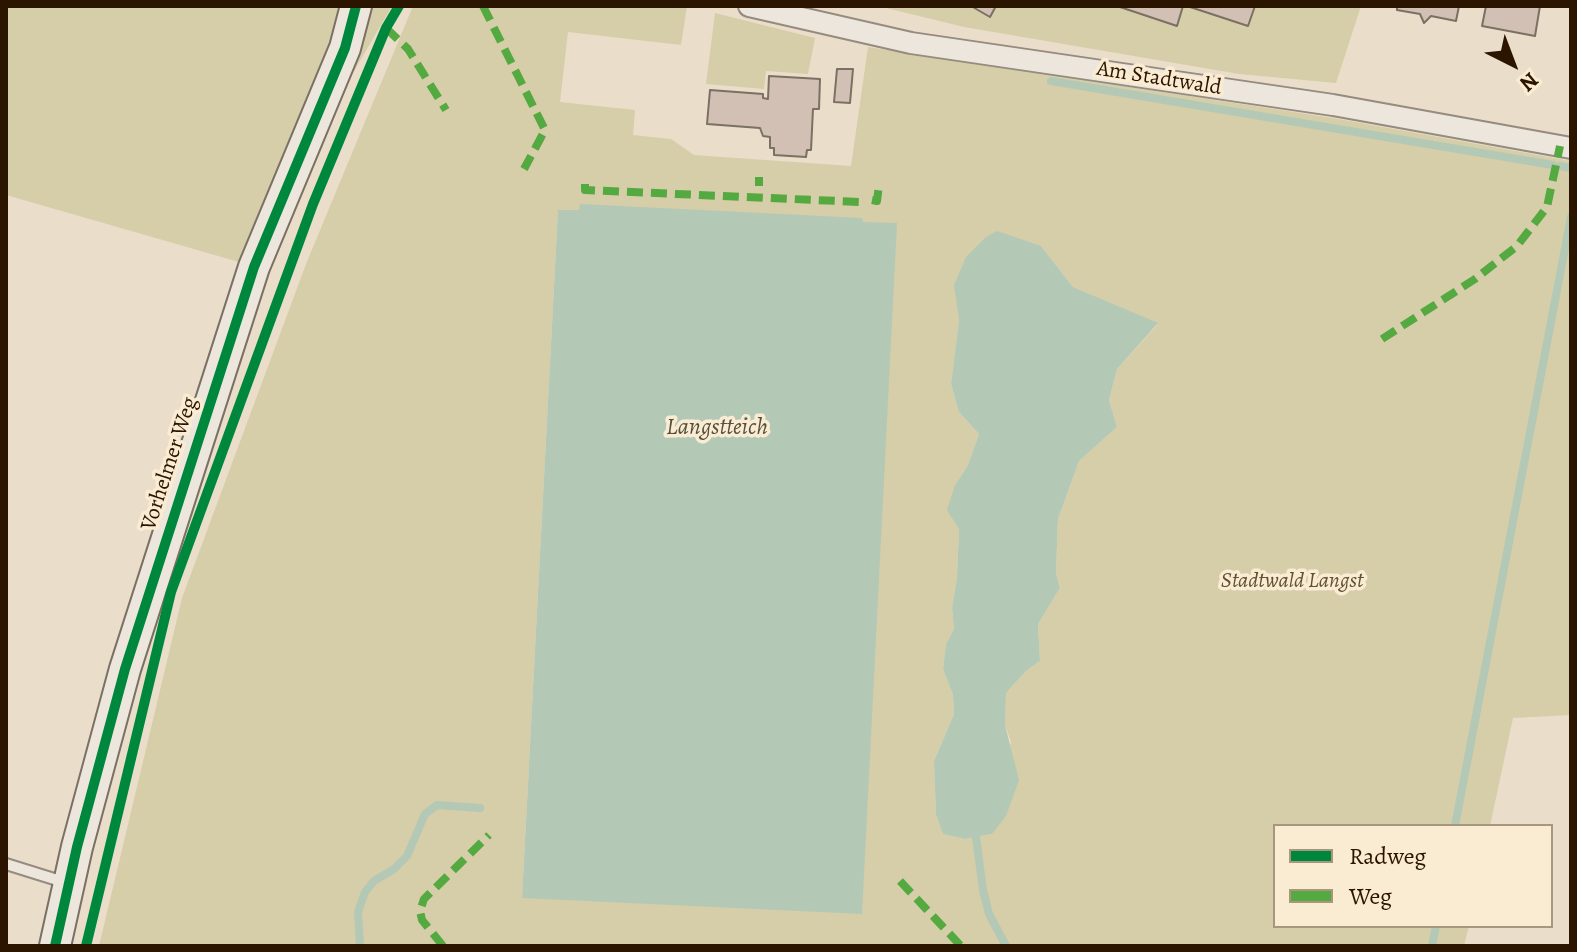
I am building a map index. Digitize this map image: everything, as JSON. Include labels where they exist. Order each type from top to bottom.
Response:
[{"type":"street","name":"Vorhelmer Weg","points":[[55,946],[125,669],[254,267],[345,48],[356,6]]},
{"type":"street","name":"Am Stadtwald","points":[[749,6],[911,43],[1333,105],[1571,148]]},
{"type":"lane","points":[[6,864],[69,884]]},
{"type":"green space","points":[[6,6],[343,6],[333,44],[239,262],[6,195]]},
{"type":"green space","points":[[371,6],[392,6],[353,73],[366,31]]},
{"type":"green space","name":"Stadtwald Langst","points":[[413,6],[687,6],[681,45],[568,32],[560,102],[635,110],[633,135],[671,139],[694,155],[851,166],[868,47],[1333,118],[1571,161],[1571,715],[1513,718],[1490,824],[1273,824],[1273,928],[1468,928],[1464,946],[99,946],[182,598],[306,264]],"holes":[[[580,205],[862,222],[522,898],[558,210],[580,210]],[[1041,246],[1073,287],[1158,324],[1117,369],[1109,400],[1117,427],[1079,461],[1058,519],[1056,573],[1060,588],[1038,624],[1040,661],[1006,693],[1005,725],[1011,742],[992,834],[965,839],[943,834],[936,815],[934,761],[954,714],[953,695],[943,669],[946,644],[954,629],[952,608],[959,528],[955,485],[968,465],[979,434],[959,412],[951,384],[959,320],[955,285]]]},
{"type":"green space","points":[[878,6],[1361,6],[1336,83],[1239,74],[964,27]]},
{"type":"green space","points":[[715,13],[815,38],[808,74],[766,71],[764,89],[706,84]]},
{"type":"water","name":"Langstteich","points":[[580,204],[862,218],[863,222],[897,223],[862,914],[522,898],[558,210],[579,210]]},
{"type":"water","points":[[997,231],[1041,246],[1073,287],[1158,323],[1117,369],[1109,400],[1117,427],[1079,461],[1058,519],[1056,573],[1060,588],[1038,624],[1040,661],[1006,693],[1005,725],[1019,780],[1006,816],[992,834],[965,839],[943,834],[936,815],[934,761],[954,714],[953,695],[943,669],[946,644],[954,629],[952,608],[959,529],[947,510],[979,434],[959,412],[951,384],[959,320],[954,285],[966,257],[986,237]]},
{"type":"building","points":[[971,6],[996,6],[990,17]]},
{"type":"building","points":[[1117,6],[1183,6],[1177,26]]},
{"type":"building","points":[[1187,6],[1255,6],[1248,26]]},
{"type":"building","points":[[1397,6],[1459,6],[1456,21],[1431,16],[1424,23],[1420,14],[1397,10]]},
{"type":"building","points":[[1486,6],[1540,6],[1535,36],[1482,26]]},
{"type":"building","points":[[837,69],[853,69],[850,103],[834,102]]},
{"type":"building","points":[[769,76],[820,79],[819,109],[813,109],[811,150],[807,150],[806,157],[774,155],[770,137],[763,136],[760,128],[707,124],[710,90],[763,94],[763,98],[768,99]]},
{"type":"waterway","points":[[1051,81],[1553,165]]},
{"type":"waterway","points":[[1560,166],[1571,168]]},
{"type":"waterway","points":[[1455,824],[1571,217]]},
{"type":"waterway","points":[[360,946],[358,912],[365,892],[374,881],[394,869],[407,856],[425,814],[437,805],[480,808]]},
{"type":"waterway","points":[[976,837],[989,914],[1006,946]]},
{"type":"waterway","points":[[1432,946],[1436,928]]},
{"type":"marked path","points":[[483,6],[545,130],[524,169]]},
{"type":"marked path","points":[[386,28],[408,49],[446,110]]},
{"type":"marked path","points":[[1382,339],[1475,279],[1517,246],[1547,207],[1560,146]]},
{"type":"marked path","points":[[759,177],[759,186]]},
{"type":"marked path","points":[[585,184],[585,190],[866,200]]},
{"type":"marked path","points":[[872,200],[877,201],[879,185]]},
{"type":"marked path","points":[[443,946],[422,920],[420,911],[424,899],[489,835]]},
{"type":"marked path","points":[[900,881],[961,946]]},
{"type":"cycle path","points":[[55,946],[77,847],[125,669],[254,267],[345,48],[356,6]]},
{"type":"cycle path","points":[[86,946],[171,592],[313,204],[386,28],[399,6]]}]
